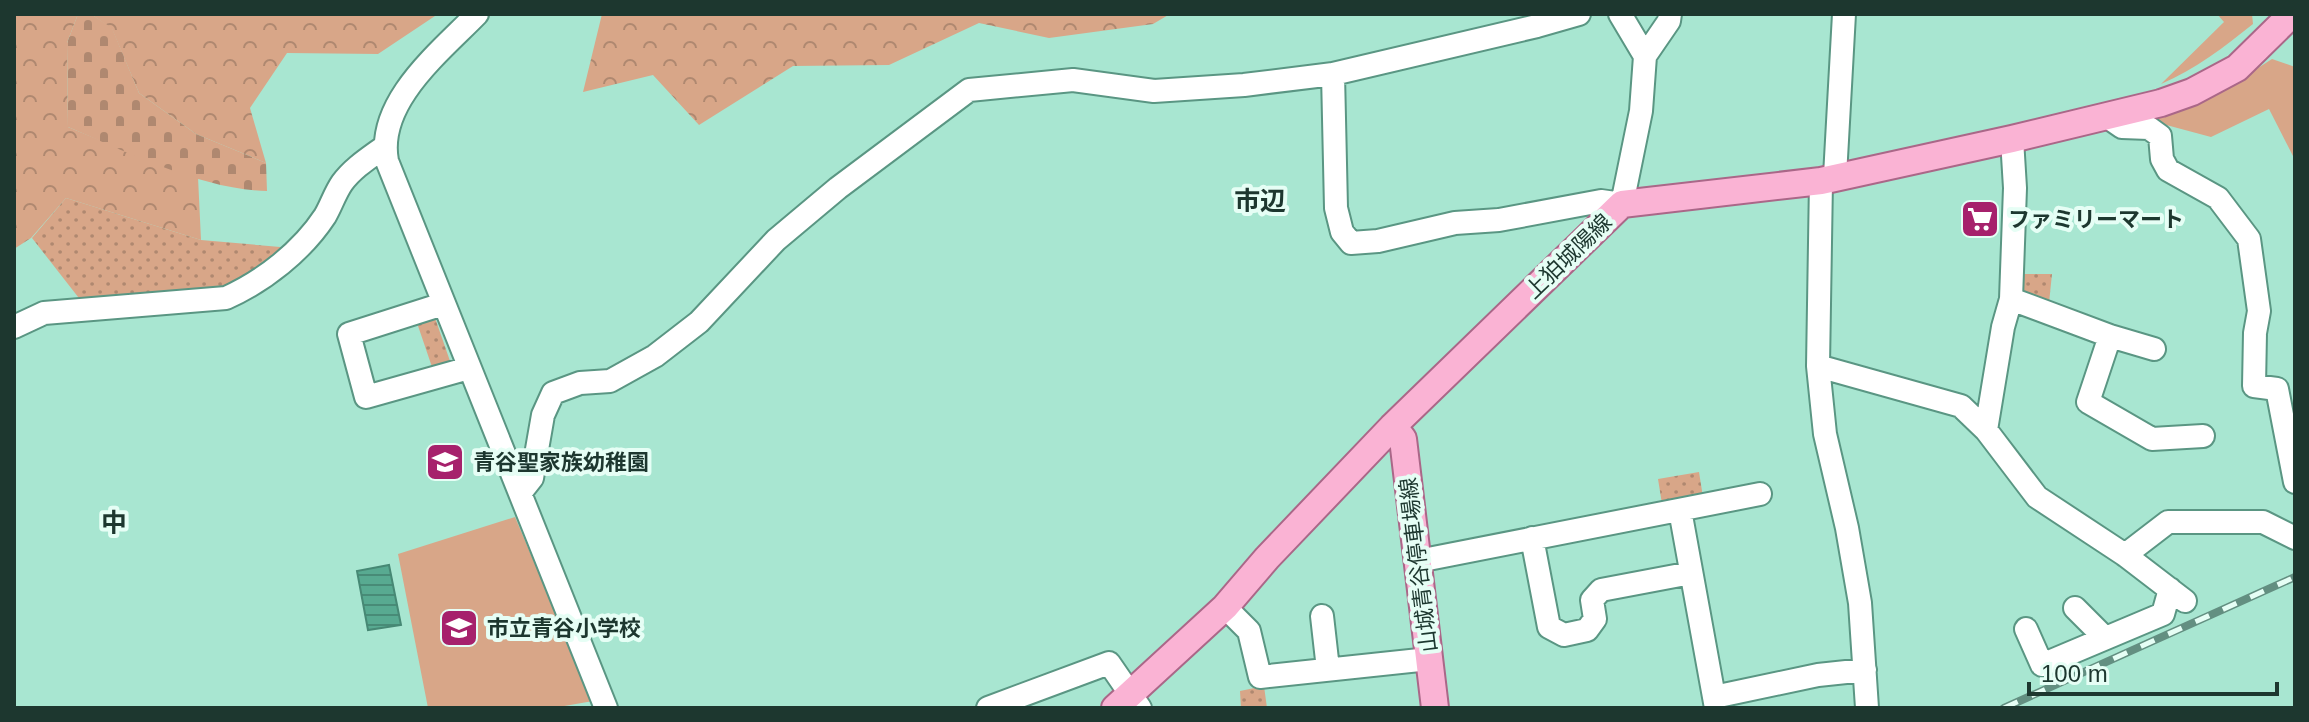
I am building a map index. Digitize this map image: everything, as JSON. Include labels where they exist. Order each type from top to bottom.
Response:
[{"type":"main road","name":"上狛城陽線","points":[[1128,703],[1225,607],[1267,558],[1393,426],[1622,204],[1828,179],[2161,103],[2237,68],[2292,14]]},
{"type":"main road","name":"山城青谷停車場線","points":[[1393,426],[1403,439],[1435,708]]},
{"type":"street","points":[[477,14],[402,96],[384,147],[507,467],[521,492],[606,708]]},
{"type":"street","points":[[521,492],[532,478],[543,415],[553,393],[580,383],[610,381],[655,356],[699,322],[776,240],[838,188],[969,90],[1073,80],[1154,91],[1244,85],[1333,74],[1579,14]]},
{"type":"street","points":[[1620,14],[1645,56]]},
{"type":"street","points":[[1333,74],[1336,208],[1342,232],[1351,243],[1378,241],[1455,223],[1499,220],[1601,201],[1622,204],[1641,111],[1645,56],[1669,21],[1670,14]]},
{"type":"street","points":[[1844,14],[1828,179],[1818,366],[1825,434],[1847,528],[1860,603],[1867,708]]},
{"type":"street","points":[[2106,116],[2122,127],[2149,128],[2160,136],[2162,159],[2168,170],[2218,198],[2249,239],[2259,311],[2255,333],[2254,386],[2277,389],[2295,482]]},
{"type":"street","points":[[1986,430],[2003,327],[2011,299],[2015,188],[2012,139]]},
{"type":"street","points":[[14,327],[44,313],[226,298],[252,286],[295,251],[324,217],[342,183],[359,165],[384,147]]},
{"type":"street","points":[[2011,299],[2154,349]]},
{"type":"street","points":[[443,304],[349,334],[366,397],[469,368]]},
{"type":"street","points":[[2110,336],[2088,402],[2152,439],[2203,436]]},
{"type":"street","points":[[1818,366],[1961,406],[1986,430],[2037,497],[2125,555],[2178,595],[2163,614],[2042,665],[2026,629]]},
{"type":"street","points":[[1418,561],[1760,494]]},
{"type":"street","points":[[1680,510],[1715,702],[1818,675],[1865,670]]},
{"type":"street","points":[[2125,555],[2168,522],[2263,522],[2295,538]]},
{"type":"street","points":[[1532,538],[1549,627],[1564,635],[1587,630],[1595,619],[1592,600],[1601,590],[1691,573]]},
{"type":"street","points":[[1225,607],[1249,631],[1260,677],[1429,659]]},
{"type":"street","points":[[2075,608],[2105,638]]},
{"type":"street","points":[[1322,616],[1328,669]]},
{"type":"street","points":[[988,708],[1109,663],[1128,703]]},
{"type":"green space","points":[[14,14],[78,14],[67,43],[68,127],[198,177],[201,240],[66,198],[31,238],[14,249]]},
{"type":"green space","points":[[78,14],[91,14],[112,28],[139,93],[196,134],[266,163],[267,191],[242,189],[191,177],[68,127],[67,43]]},
{"type":"green space","points":[[91,14],[438,14],[378,54],[287,53],[250,108],[266,163],[196,134],[139,93],[112,29]]},
{"type":"green space","points":[[602,14],[1170,14],[1153,24],[1049,38],[979,23],[889,65],[793,66],[699,125],[653,75],[583,92]]},
{"type":"green space","points":[[2217,14],[2252,14],[2253,24],[2198,64],[2161,84],[2224,22]]},
{"type":"green space","points":[[2272,59],[2295,67],[2295,160],[2269,109],[2211,137],[2144,119],[2213,97]]},
{"type":"green space","points":[[66,198],[201,240],[292,248],[220,293],[82,302],[32,238]]},
{"type":"green space","points":[[2023,274],[2052,274],[2049,303],[2022,290]]},
{"type":"green space","points":[[434,315],[450,361],[432,367],[416,320]]},
{"type":"green space","points":[[1699,472],[1703,497],[1662,504],[1658,479]]},
{"type":"green space","name":"市立青谷小学校","points":[[515,517],[593,701],[553,708],[428,708],[398,554]]},
{"type":"green space","points":[[1264,686],[1267,708],[1241,708],[1240,691]]},
{"type":"shaded area","points":[[389,565],[401,625],[368,630],[357,571]]},
{"type":"railway","points":[[2004,708],[2295,577]]},
{"type":"place","name":"ファミリーマート","points":[[1980,219]]},
{"type":"place","name":"青谷聖家族幼稚園","points":[[445,462]]},
{"type":"place","name":"市立青谷小学校","points":[[459,628]]},
{"type":"district","name":"市辺","points":[[1260,201]]},
{"type":"district","name":"中","points":[[114,523]]}]
